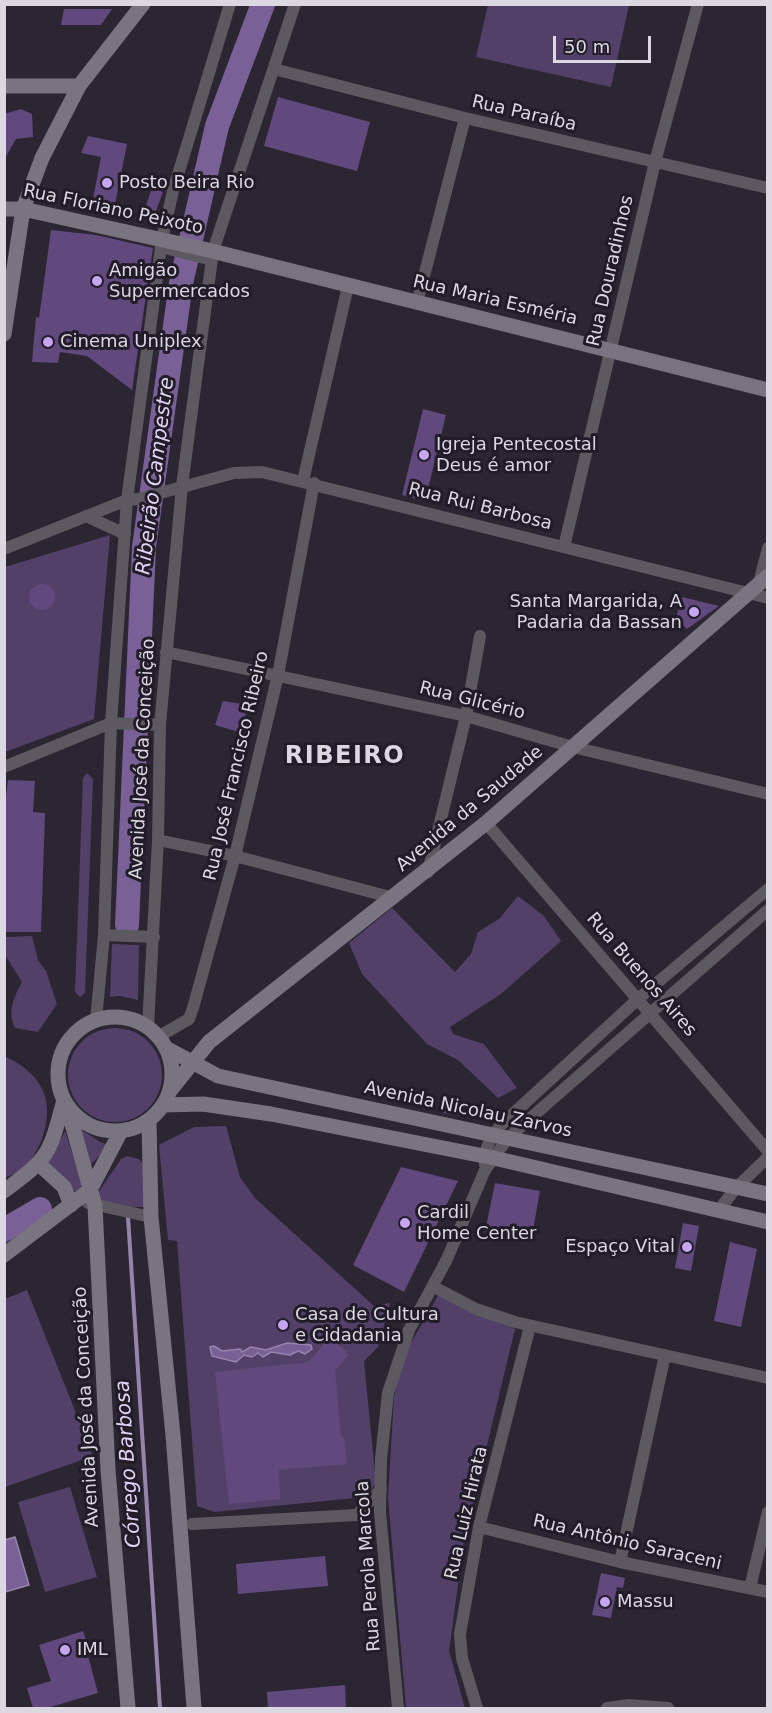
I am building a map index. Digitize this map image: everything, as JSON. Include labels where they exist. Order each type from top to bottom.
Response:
[{"type":"main road","points":[[4,334],[23,208],[42,158],[79,86],[143,4]]},
{"type":"main road","points":[[4,86],[79,86]]},
{"type":"main road","name":"Rua Floriano Peixoto","points":[[4,209],[23,208],[209,255]]},
{"type":"main road","name":"Rua Maria Esméria","points":[[209,255],[612,349],[768,390]]},
{"type":"main road","name":"Avenida da Saudade","points":[[166,1099],[190,1063],[233,1022],[428,872],[758,584]]},
{"type":"main road","points":[[123,1017],[157,1037],[171,1062],[166,1099],[149,1120],[121,1131],[106,1131],[78,1118],[66,1103],[58,1079],[60,1056],[66,1043],[76,1032],[96,1020],[123,1017]]},
{"type":"main road","name":"Avenida Nicolau Zarvos","points":[[157,1037],[190,1063],[218,1076],[768,1194]]},
{"type":"main road","points":[[166,1099],[228,1106],[768,1222]]},
{"type":"main road","points":[[4,1191],[40,1165],[52,1145],[66,1103]]},
{"type":"main road","name":"Avenida José da Conceição","points":[[66,1103],[80,1198],[95,1206],[108,1470],[128,1708]]},
{"type":"main road","points":[[149,1120],[151,1217],[173,1435],[194,1708]]},
{"type":"main road","points":[[4,1255],[80,1198],[121,1131]]},
{"type":"main road","points":[[40,1165],[80,1198]]},
{"type":"street","name":"Avenida José da Conceição","points":[[96,1020],[104,935],[125,534],[133,500],[173,191],[230,4]]},
{"type":"street","name":"Avenida José da Conceição","points":[[157,1037],[154,937],[159,840],[154,724],[166,652],[176,488],[209,255],[295,4]]},
{"type":"street","name":"Rua Douradinhos","points":[[564,547],[654,162],[698,4]]},
{"type":"street","name":"Rua Paraíba","points":[[274,69],[465,118],[768,188]]},
{"type":"street","points":[[417,303],[465,118]]},
{"type":"street","name":"Rua José Francisco Ribeiro","points":[[157,1037],[189,1019],[235,855],[278,675],[309,482],[348,286]]},
{"type":"street","name":"Rua Rui Barbosa","points":[[4,549],[133,500],[234,472],[262,472],[564,547],[758,584],[768,598]]},
{"type":"street","points":[[86,516],[125,534]]},
{"type":"street","points":[[758,584],[768,548]]},
{"type":"street","points":[[428,872],[466,716],[480,636]]},
{"type":"street","name":"Rua Glicério","points":[[166,652],[466,716],[573,747],[768,794]]},
{"type":"street","points":[[4,767],[116,723],[154,724]]},
{"type":"street","name":"Rua Buenos Aires","points":[[486,823],[768,1151]]},
{"type":"street","points":[[159,840],[235,855],[394,898]]},
{"type":"street","points":[[500,1137],[638,999],[765,896]]},
{"type":"street","points":[[500,1137],[768,910]]},
{"type":"street","points":[[104,935],[154,937]]},
{"type":"street","name":"Rua Perola Marcola","points":[[398,1708],[380,1512],[388,1393],[398,1358],[410,1329],[434,1287],[500,1137]]},
{"type":"street","points":[[718,1211],[736,1188],[768,1157]]},
{"type":"street","points":[[95,1206],[151,1217]]},
{"type":"street","points":[[434,1287],[476,1309],[530,1326],[768,1378]]},
{"type":"street","name":"Rua Luiz Hirata","points":[[477,1708],[462,1658],[460,1634],[479,1527],[530,1326]]},
{"type":"street","points":[[620,1562],[665,1355]]},
{"type":"street","points":[[192,1524],[357,1515],[381,1489]]},
{"type":"street","points":[[750,1588],[768,1512]]},
{"type":"street","name":"Rua Antônio Saraceni","points":[[479,1527],[620,1562],[768,1592]]},
{"type":"street","points":[[606,1708],[668,1708]]},
{"type":"shaded area","points":[[488,5],[629,5],[611,87],[476,57]]},
{"type":"shaded area","points":[[110,535],[94,719],[5,752],[5,567]]},
{"type":"shaded area","points":[[87,773],[93,779],[85,993],[80,997],[75,992],[83,778]]},
{"type":"shaded area","points":[[518,896],[544,916],[561,941],[501,994],[450,1027],[453,1034],[484,1044],[517,1088],[498,1098],[458,1060],[427,1044],[362,974],[349,943],[392,908],[455,972],[471,954],[478,932],[499,919]]},
{"type":"shaded area","points":[[32,936],[38,960],[46,971],[57,1004],[38,1032],[15,1028],[12,1010],[14,999],[22,982],[5,955],[5,937]]},
{"type":"shaded area","points":[[112,944],[139,945],[138,1000],[120,996],[110,997]]},
{"type":"shaded area","points":[[106,1028],[124,1028],[149,1041],[159,1057],[162,1075],[159,1093],[149,1109],[124,1122],[106,1122],[81,1109],[68,1084],[68,1066],[81,1041]]},
{"type":"shaded area","points":[[4,1056],[17,1063],[36,1079],[46,1100],[47,1112],[42,1139],[33,1157],[23,1169],[5,1178]]},
{"type":"shaded area","points":[[76,1126],[100,1142],[109,1145],[90,1166]]},
{"type":"shaded area","name":"Casa de Cultura e Cidadania","points":[[226,1126],[240,1177],[255,1198],[374,1306],[390,1303],[378,1347],[364,1361],[376,1483],[366,1497],[214,1512],[197,1506],[177,1241],[168,1240],[159,1145],[194,1127]]},
{"type":"shaded area","points":[[65,1131],[82,1183],[82,1189],[72,1192],[47,1164]]},
{"type":"shaded area","points":[[127,1156],[139,1159],[144,1165],[148,1207],[100,1206],[97,1194],[121,1159]]},
{"type":"shaded area","points":[[27,1290],[93,1456],[5,1487],[5,1299]]},
{"type":"shaded area","points":[[439,1294],[515,1329],[464,1541],[449,1651],[465,1708],[406,1708],[388,1497],[394,1397],[404,1355]]},
{"type":"shaded area","points":[[287,1343],[311,1345],[312,1349],[305,1354],[298,1351],[290,1355],[271,1352],[263,1357],[258,1353],[252,1357],[244,1355],[236,1362],[212,1356],[210,1347],[214,1346],[222,1351],[240,1349],[242,1352],[251,1347],[266,1350]]},
{"type":"shaded area","points":[[70,1487],[97,1577],[45,1592],[18,1502]]},
{"type":"shaded area","points":[[15,1537],[29,1585],[5,1592],[5,1540]]},
{"type":"building","points":[[64,9],[112,9],[101,25],[61,25]]},
{"type":"building","points":[[278,97],[370,122],[357,171],[264,146]]},
{"type":"building","points":[[21,109],[32,114],[33,137],[16,139],[4,160],[4,114]]},
{"type":"building","points":[[88,136],[127,144],[114,210],[92,204],[101,157],[81,153]]},
{"type":"building","points":[[152,188],[163,192],[153,219],[143,215]]},
{"type":"building","name":"Amigão Supermercados","points":[[51,230],[96,235],[153,248],[132,390],[87,356],[60,352],[58,363],[32,362],[36,317],[39,318]]},
{"type":"building","name":"Igreja Pentecostal Deus é amor","points":[[423,409],[446,415],[425,501],[402,495]]},
{"type":"building","points":[[42,584],[51,588],[55,597],[51,606],[42,610],[33,606],[29,597],[33,588]]},
{"type":"building","name":"Santa Margarida, A Padaria da Bassan","points":[[682,597],[719,606],[687,629],[676,618]]},
{"type":"building","points":[[223,701],[249,705],[239,732],[215,725]]},
{"type":"building","points":[[8,780],[35,781],[33,812],[45,813],[41,932],[4,932],[4,812]]},
{"type":"building","points":[[452,1102],[474,1118],[443,1113]]},
{"type":"building","name":"Cardil Home Center","points":[[401,1167],[458,1181],[404,1292],[353,1265]]},
{"type":"building","points":[[495,1183],[540,1191],[531,1241],[485,1232]]},
{"type":"building","name":"Espaço Vital","points":[[683,1223],[699,1226],[691,1271],[675,1268]]},
{"type":"building","points":[[730,1242],[757,1249],[741,1327],[714,1321]]},
{"type":"building","points":[[329,1337],[349,1354],[335,1371],[341,1437],[344,1437],[347,1464],[279,1470],[280,1499],[229,1504],[215,1372],[309,1362]]},
{"type":"building","points":[[325,1556],[328,1586],[238,1594],[236,1564]]},
{"type":"building","name":"Massu","points":[[601,1573],[625,1578],[623,1588],[617,1587],[611,1618],[592,1615]]},
{"type":"building","points":[[83,1631],[91,1655],[88,1656],[98,1693],[47,1708],[33,1708],[27,1688],[51,1681],[39,1645]]},
{"type":"building","points":[[345,1685],[346,1708],[268,1708],[267,1692]]},
{"type":"waterway","name":"Ribeirão Campestre","points":[[127,925],[144,547],[181,283],[217,126],[263,4]]},
{"type":"waterway","name":"Ribeirão Campestre","points":[[4,1230],[40,1209]]},
{"type":"waterway","name":"Córrego Barbosa","points":[[128,1217],[160,1708]]},
{"type":"place","name":"Posto Beira Rio","points":[[107,183]]},
{"type":"place","name":"Amigão Supermercados","points":[[97,281]]},
{"type":"place","name":"Cinema Uniplex","points":[[48,342]]},
{"type":"place","name":"Igreja Pentecostal Deus é amor","points":[[424,455]]},
{"type":"place","name":"Santa Margarida, A Padaria da Bassan","points":[[694,612]]},
{"type":"place","name":"Cardil Home Center","points":[[405,1223]]},
{"type":"place","name":"Espaço Vital","points":[[687,1247]]},
{"type":"place","name":"Casa de Cultura e Cidadania","points":[[283,1325]]},
{"type":"place","name":"Massu","points":[[605,1602]]},
{"type":"place","name":"IML","points":[[65,1650]]},
{"type":"district","name":"RIBEIRO","points":[[345,757]]}]
